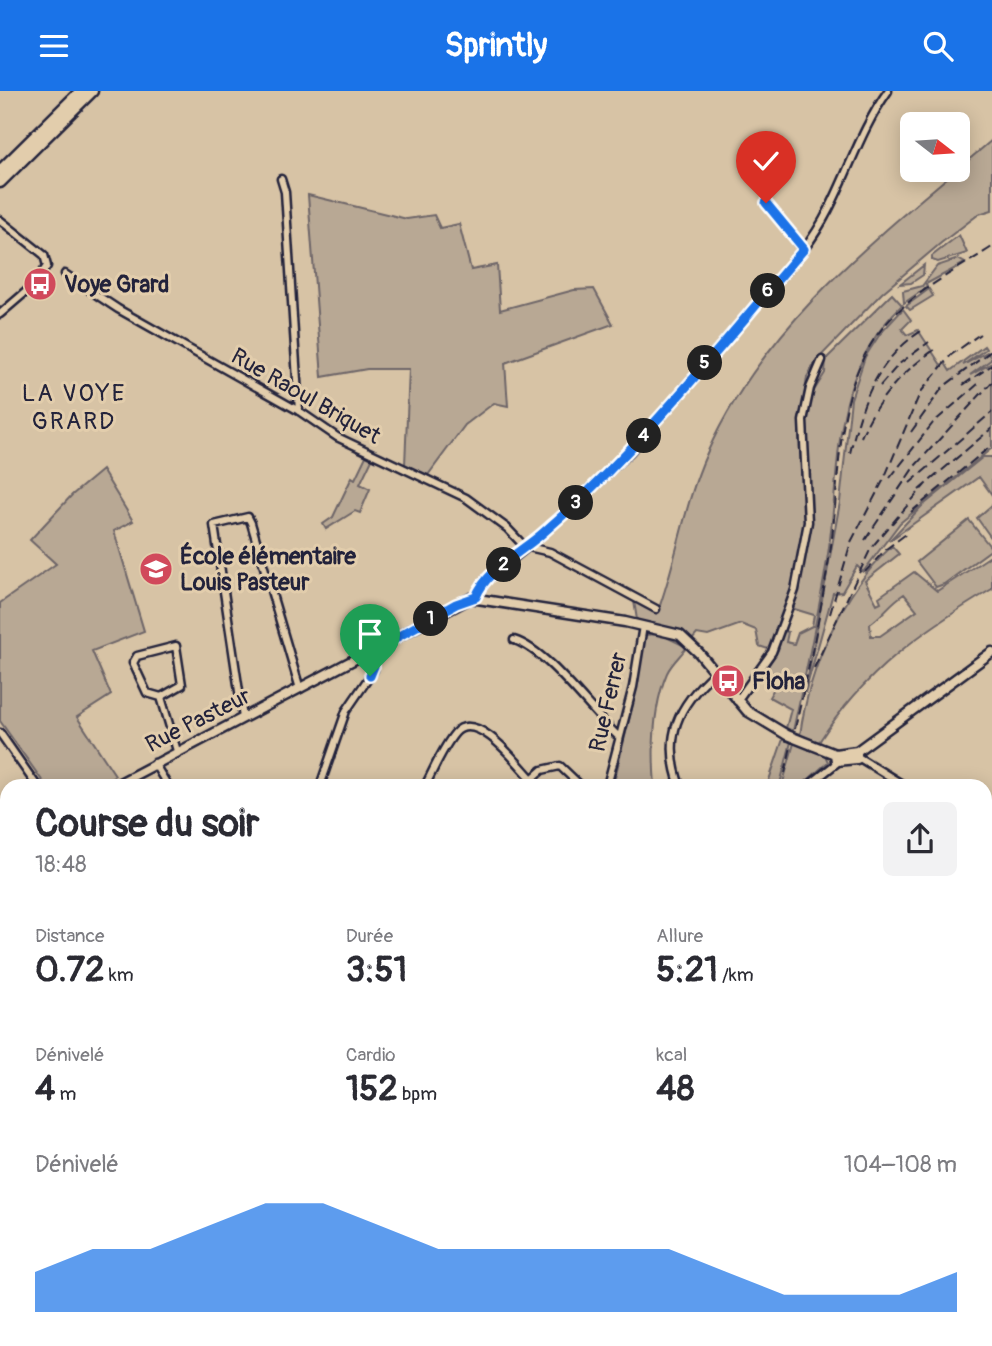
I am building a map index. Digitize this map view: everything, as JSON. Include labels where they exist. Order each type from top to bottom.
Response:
[{"type":"main road","points":[[0,171],[81,91]]},
{"type":"main road","points":[[0,182],[92,91]]},
{"type":"street","points":[[836,758],[763,723],[737,701],[683,637],[643,626],[476,597],[486,580],[528,547],[630,452],[804,249],[826,212],[867,124],[888,91]]},
{"type":"street","points":[[281,179],[285,192],[299,411]]},
{"type":"street","points":[[766,203],[804,249]]},
{"type":"street","points":[[0,220],[47,259],[47,267],[41,278],[0,314]]},
{"type":"street","name":"Rue Raoul Briquet","points":[[65,274],[118,309],[299,411],[348,443],[466,498],[528,547]]},
{"type":"street","points":[[737,701],[772,652],[795,590],[808,522],[803,421],[810,388],[822,359]]},
{"type":"street","points":[[243,718],[214,525],[248,517],[300,689]]},
{"type":"street","points":[[528,547],[550,552],[656,609]]},
{"type":"street","name":"Rue Pasteur","points":[[126,779],[369,653],[456,604],[476,597]]},
{"type":"street","name":"Rue Ferrer","points":[[609,779],[633,687],[643,626]]},
{"type":"street","points":[[514,640],[524,644],[564,679],[619,737]]},
{"type":"street","points":[[176,646],[183,685],[161,698],[147,693],[134,659],[176,646]]},
{"type":"street","points":[[815,779],[836,758],[857,754],[992,652]]},
{"type":"street","points":[[323,779],[346,711],[374,670],[369,653]]},
{"type":"street","points":[[678,779],[672,761],[675,727],[687,704],[715,672]]},
{"type":"street","points":[[161,698],[177,751]]},
{"type":"street","points":[[429,779],[455,733],[468,726],[484,731],[531,778],[551,765],[560,766],[573,779]]},
{"type":"street","points":[[0,733],[32,779]]},
{"type":"street","points":[[857,754],[887,779]]},
{"type":"street","points":[[154,763],[164,779]]},
{"type":"shaded area","points":[[992,140],[992,210],[979,214],[882,293],[816,361],[807,377],[799,436],[805,526],[797,570],[771,650],[759,646],[756,630],[741,624],[708,636],[697,634],[692,640],[670,628],[668,638],[687,647],[669,670],[662,686],[656,714],[655,779],[615,779],[635,695],[645,635],[657,634],[660,626],[637,620],[634,601],[658,611],[699,472],[732,405],[795,320],[831,281],[942,182],[970,182],[970,159]]},
{"type":"shaded area","points":[[308,195],[407,219],[434,215],[440,228],[459,224],[471,270],[497,265],[500,310],[574,290],[594,289],[613,324],[505,363],[508,406],[494,403],[465,425],[428,475],[405,465],[409,369],[367,369],[322,377]]},
{"type":"shaded area","points":[[959,235],[967,253],[938,262],[932,260],[932,256]]},
{"type":"shaded area","points":[[958,259],[965,263],[926,284],[927,287],[904,303],[903,291],[922,286],[937,266]]},
{"type":"shaded area","points":[[924,265],[923,275],[911,283],[900,284]]},
{"type":"shaded area","points":[[929,289],[933,296],[910,310],[906,306]]},
{"type":"shaded area","points":[[892,294],[902,305],[878,332],[850,390],[838,453],[824,576],[793,731],[786,728],[791,709],[769,697],[775,687],[763,674],[778,650],[783,631],[788,632],[786,642],[794,644],[798,633],[812,626],[814,615],[791,608],[811,522],[806,417],[810,397],[825,373],[826,359]]},
{"type":"shaded area","points":[[903,309],[911,320],[902,329],[907,335],[918,330],[941,365],[945,363],[950,371],[984,346],[986,349],[963,365],[987,352],[992,359],[970,375],[992,363],[992,448],[900,523],[863,572],[857,566],[842,592],[833,593],[805,693],[840,502],[851,399],[865,357],[880,334]]},
{"type":"shaded area","points":[[366,456],[372,459],[360,484],[370,489],[360,513],[355,511],[326,529],[323,524],[333,517],[352,477],[355,479]]},
{"type":"shaded area","points":[[983,457],[992,457],[992,495],[979,477],[889,541],[921,507]]},
{"type":"shaded area","points":[[102,470],[133,521],[114,531],[144,631],[92,651],[111,695],[77,717],[115,775],[110,779],[41,779],[0,721],[0,603],[56,564],[30,540],[72,495]]},
{"type":"shaded area","points":[[992,505],[992,539],[977,518]]},
{"type":"shaded area","points":[[969,520],[992,549],[936,587],[917,562]]},
{"type":"shaded area","points":[[892,546],[899,554],[865,581],[877,604],[881,602],[879,597],[914,572],[937,591],[992,555],[992,589],[941,621],[896,655],[855,694],[819,742],[800,735],[804,710],[820,658],[843,608],[874,565]],"holes":[[[904,594],[917,610],[880,636],[871,636],[870,624]]]},
{"type":"shaded area","points":[[783,739],[791,742],[781,779],[769,779]]},
{"type":"shaded area","points":[[794,743],[825,755],[828,762],[809,779],[784,779]]},
{"type":"railway","points":[[785,773],[825,586],[845,416],[861,362],[875,338],[900,310],[929,287],[992,247]]},
{"type":"railway","points":[[850,453],[873,384],[893,356],[921,331]]},
{"type":"railway","points":[[830,614],[851,542],[884,479],[920,393],[951,355],[980,334]]},
{"type":"railway","points":[[880,386],[899,364],[929,342]]},
{"type":"railway","points":[[861,437],[867,423],[891,388],[934,350]]},
{"type":"railway","points":[[911,432],[943,387],[991,351]]},
{"type":"railway","points":[[963,385],[992,365]]},
{"type":"railway","points":[[865,540],[914,467],[992,382]]},
{"type":"railway","points":[[890,478],[933,423],[978,384]]},
{"type":"railway","points":[[910,483],[992,412]]},
{"type":"railway","points":[[919,490],[992,428]]},
{"type":"railway","points":[[911,512],[992,445]]},
{"type":"railway","points":[[814,668],[871,548],[925,485]]},
{"type":"railway","points":[[865,572],[886,549],[906,534]]},
{"type":"place","name":"Voye Grard","points":[[40,284]]},
{"type":"place","name":"École élémentaire Louis Pasteur","points":[[156,569]]},
{"type":"place","name":"Floha","points":[[728,681]]},
{"type":"district","name":"LA VOYE GRARD","points":[[74,407]]},
{"type":"route","points":[[370,676],[374,666],[369,653],[456,604],[476,597],[486,580],[528,547],[611,471],[804,249],[766,203]]}]
